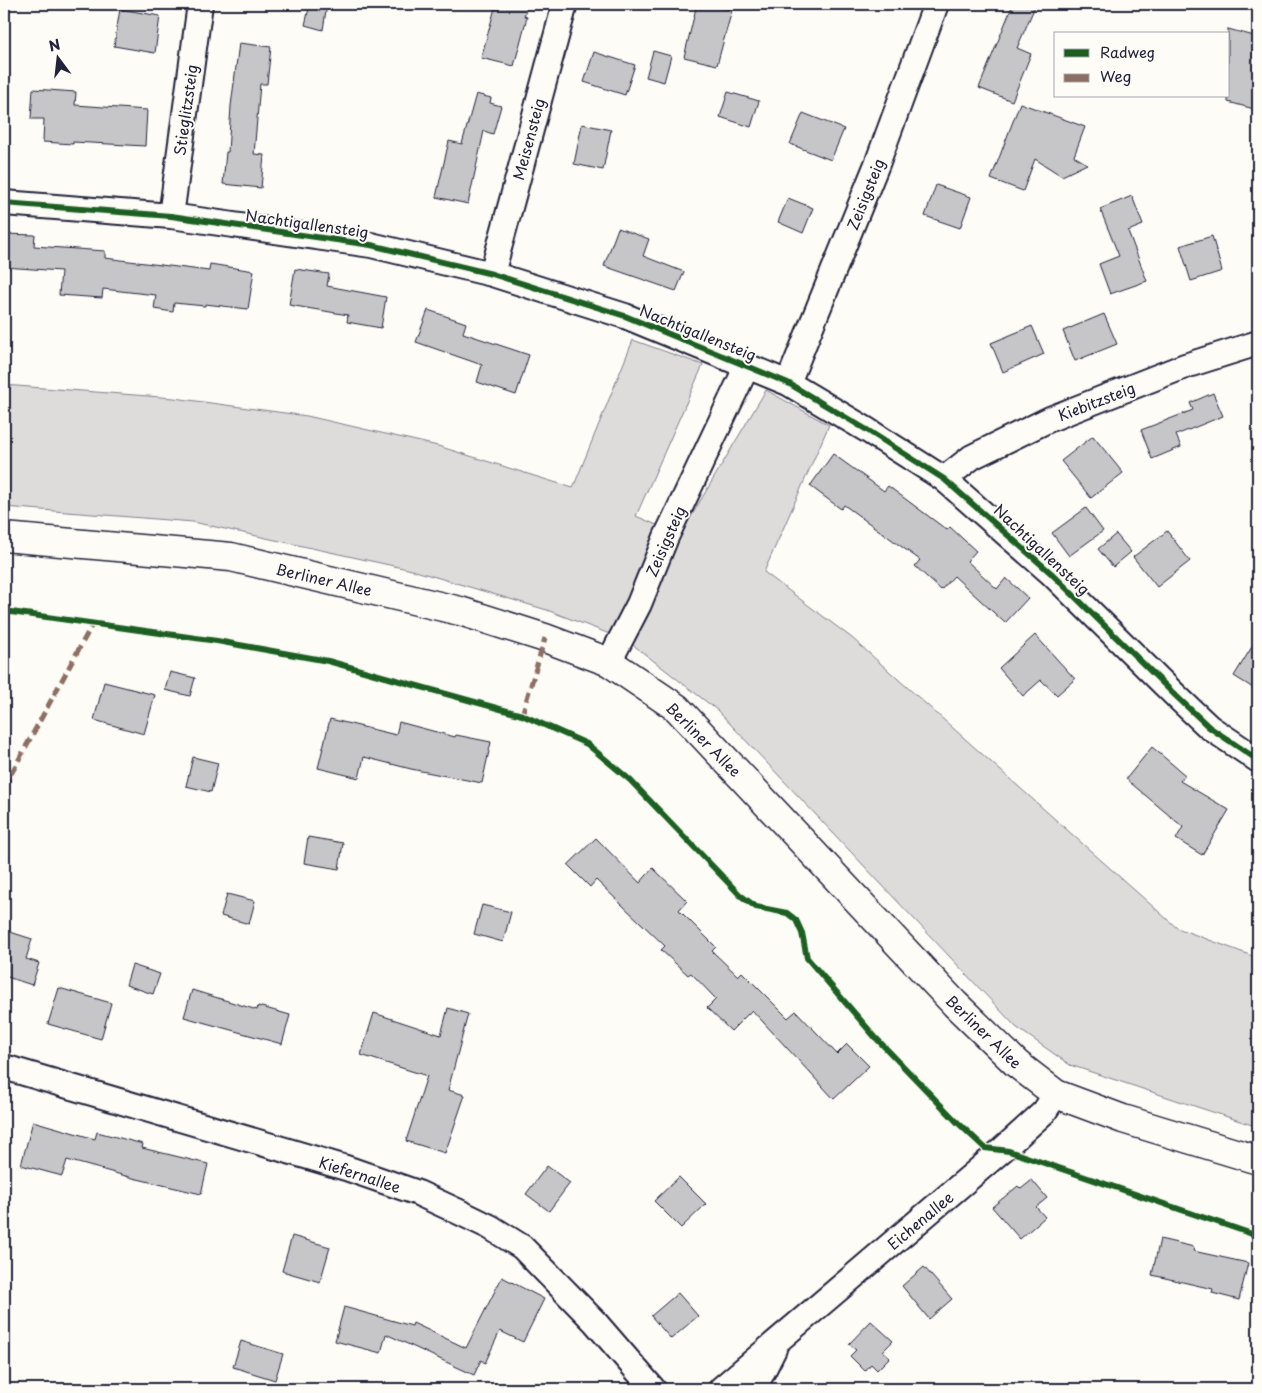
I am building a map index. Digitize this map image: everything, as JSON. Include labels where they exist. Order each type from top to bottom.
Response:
[{"type":"main road","name":"Berliner Allee","points":[[4,536],[231,557],[460,611],[545,638],[609,662],[677,708],[955,1004],[1017,1064],[1056,1094],[1123,1119],[1258,1160]]},
{"type":"street","name":"Stieglitzsteig","points":[[171,216],[200,4]]},
{"type":"street","name":"Meisensteig","points":[[492,274],[564,4]]},
{"type":"street","name":"Zeisigsteig","points":[[788,382],[877,164],[936,4]]},
{"type":"street","name":"Nachtigallensteig","points":[[4,203],[171,216],[371,245],[492,274],[625,316],[788,382],[944,479],[1051,573],[1209,727],[1258,760]]},
{"type":"street","name":"Kiebitzsteig","points":[[944,479],[972,458],[1050,419],[1185,366],[1258,343]]},
{"type":"street","name":"Zeisigsteig","points":[[609,662],[639,604],[666,536],[747,366]]},
{"type":"street","name":"Kiefernallee","points":[[4,1067],[346,1168],[418,1193],[490,1227],[522,1247],[595,1322],[653,1389]]},
{"type":"street","name":"Eichenallee","points":[[721,1389],[1002,1150],[1044,1112],[1056,1094]]},
{"type":"street","name":"Eichenallee","points":[[754,1389],[778,1340]]},
{"type":"shaded area","points":[[633,340],[703,365],[636,516],[680,535],[766,390],[829,425],[764,572],[852,638],[1177,928],[1258,958],[1258,1127],[1070,1065],[1016,1027],[717,710],[628,641],[547,610],[412,570],[193,522],[4,507],[4,385],[174,398],[307,416],[438,446],[573,488]]},
{"type":"building","points":[[310,4],[327,4],[323,30],[305,25]]},
{"type":"building","points":[[500,4],[516,4],[527,7],[524,16],[527,17],[514,66],[481,58],[495,8],[498,9]]},
{"type":"building","points":[[697,4],[732,10],[717,65],[684,57]]},
{"type":"building","points":[[1013,4],[1036,4],[1017,48],[1031,54],[1012,101],[979,88]]},
{"type":"building","points":[[120,9],[160,16],[155,53],[114,46]]},
{"type":"building","points":[[1228,29],[1258,37],[1258,110],[1228,102],[1228,98],[1230,98],[1230,32],[1228,32]]},
{"type":"building","points":[[239,43],[271,47],[267,84],[260,84],[254,154],[264,155],[261,188],[223,184]]},
{"type":"building","points":[[653,51],[671,56],[664,82],[646,77]]},
{"type":"building","points":[[594,52],[635,65],[625,95],[584,82]]},
{"type":"building","points":[[33,89],[76,92],[75,105],[147,110],[145,146],[43,142],[44,119],[31,119]]},
{"type":"building","points":[[728,92],[759,101],[751,127],[720,117]]},
{"type":"building","points":[[476,94],[491,98],[490,103],[501,106],[493,134],[484,131],[468,204],[436,197],[449,141],[462,144]]},
{"type":"building","points":[[1020,103],[1085,127],[1074,156],[1087,164],[1062,176],[1035,159],[1023,191],[991,179]]},
{"type":"building","points":[[803,113],[844,129],[831,160],[790,144]]},
{"type":"building","points":[[582,124],[611,130],[603,170],[574,164]]},
{"type":"building","points":[[936,185],[971,197],[960,228],[925,216]]},
{"type":"building","points":[[1132,196],[1143,225],[1128,231],[1147,281],[1110,294],[1099,264],[1119,256],[1100,209]]},
{"type":"building","points":[[788,198],[813,208],[803,233],[778,222]]},
{"type":"building","points":[[618,228],[649,239],[643,256],[684,272],[676,291],[604,266]]},
{"type":"building","points":[[4,234],[35,235],[34,246],[105,251],[105,258],[209,271],[210,264],[254,271],[248,309],[205,304],[205,306],[174,303],[173,312],[154,309],[156,295],[103,289],[102,298],[59,295],[61,271],[4,267]]},
{"type":"building","points":[[1212,236],[1222,271],[1191,281],[1180,246]]},
{"type":"building","points":[[295,269],[329,274],[327,286],[386,297],[381,328],[347,322],[348,315],[289,305]]},
{"type":"building","points":[[428,310],[466,323],[463,333],[529,355],[516,395],[477,382],[482,365],[416,342]]},
{"type":"building","points":[[1104,314],[1117,344],[1075,361],[1063,331]]},
{"type":"building","points":[[1032,326],[1044,354],[1003,372],[991,343]]},
{"type":"building","points":[[1213,393],[1223,416],[1176,435],[1181,447],[1152,459],[1141,430],[1193,410],[1190,403]]},
{"type":"building","points":[[1093,436],[1123,473],[1091,498],[1061,461]]},
{"type":"building","points":[[833,454],[884,491],[888,486],[947,530],[950,527],[976,551],[967,561],[997,589],[1006,578],[1028,598],[1005,623],[954,576],[941,590],[915,566],[920,560],[844,505],[841,509],[810,486]]},
{"type":"building","points":[[1086,508],[1103,531],[1069,556],[1052,533]]},
{"type":"building","points":[[1167,531],[1190,561],[1157,587],[1133,557]]},
{"type":"building","points":[[1116,534],[1131,552],[1113,567],[1098,549]]},
{"type":"building","points":[[1035,635],[1075,679],[1057,695],[1041,680],[1023,696],[999,668]]},
{"type":"building","points":[[1258,637],[1258,691],[1234,676]]},
{"type":"building","points":[[170,672],[195,678],[190,696],[165,690]]},
{"type":"building","points":[[104,682],[155,695],[144,734],[94,720]]},
{"type":"building","points":[[330,719],[396,735],[399,722],[455,737],[456,735],[491,742],[482,783],[411,769],[364,757],[359,778],[318,768]]},
{"type":"building","points":[[1152,747],[1185,775],[1180,781],[1229,810],[1202,855],[1176,839],[1183,827],[1126,779]]},
{"type":"building","points":[[193,757],[218,763],[211,792],[186,786]]},
{"type":"building","points":[[308,837],[343,843],[339,869],[304,863]]},
{"type":"building","points":[[596,838],[640,883],[653,868],[687,901],[679,910],[716,947],[712,951],[738,976],[742,972],[788,1018],[796,1011],[837,1054],[847,1044],[869,1066],[834,1099],[752,1010],[731,1031],[707,1008],[716,999],[691,973],[688,975],[661,950],[665,946],[596,880],[590,887],[568,865]]},
{"type":"building","points":[[227,894],[255,901],[249,924],[221,916]]},
{"type":"building","points":[[482,905],[511,912],[503,942],[474,934]]},
{"type":"building","points":[[4,930],[32,939],[26,959],[39,963],[32,985],[4,976]]},
{"type":"building","points":[[132,965],[160,974],[153,994],[126,985]]},
{"type":"building","points":[[59,988],[111,1003],[101,1039],[48,1024]]},
{"type":"building","points":[[192,990],[257,1010],[258,1006],[290,1015],[282,1044],[184,1017]]},
{"type":"building","points":[[448,1008],[468,1014],[448,1090],[465,1095],[445,1153],[406,1141],[427,1076],[361,1055],[374,1013],[441,1035]]},
{"type":"building","points":[[33,1121],[95,1139],[97,1132],[143,1144],[142,1148],[208,1164],[201,1194],[67,1160],[62,1176],[21,1165]]},
{"type":"building","points":[[547,1166],[570,1183],[549,1211],[526,1194]]},
{"type":"building","points":[[679,1177],[706,1204],[681,1228],[654,1201]]},
{"type":"building","points":[[1032,1180],[1047,1198],[1036,1207],[1045,1217],[1020,1239],[992,1207],[1018,1186],[1021,1189]]},
{"type":"building","points":[[292,1236],[330,1247],[320,1282],[282,1271]]},
{"type":"building","points":[[1160,1239],[1194,1247],[1193,1251],[1248,1263],[1239,1300],[1212,1293],[1213,1289],[1152,1275]]},
{"type":"building","points":[[924,1267],[952,1299],[929,1319],[902,1286]]},
{"type":"building","points":[[502,1277],[544,1299],[523,1342],[500,1331],[485,1363],[481,1360],[474,1375],[386,1334],[381,1353],[335,1341],[344,1307],[412,1326],[413,1323],[466,1348]]},
{"type":"building","points":[[678,1293],[698,1316],[671,1339],[651,1316]]},
{"type":"building","points":[[871,1321],[893,1341],[883,1351],[890,1357],[877,1370],[871,1364],[865,1371],[850,1356],[856,1350],[849,1344]]},
{"type":"building","points":[[241,1341],[283,1354],[275,1380],[233,1367]]},
{"type":"marked path","points":[[4,787],[93,623]]},
{"type":"marked path","points":[[522,715],[545,638]]},
{"type":"cycle path","points":[[4,203],[171,216],[371,245],[492,274],[625,316],[788,383],[944,479],[1051,573],[1209,727],[1258,760]]},
{"type":"cycle path","points":[[4,611],[217,641],[328,661],[522,715],[587,744],[630,780],[740,895],[756,907],[787,913],[796,920],[802,933],[807,958],[875,1037],[956,1121],[985,1148],[1009,1151],[1258,1236]]}]
